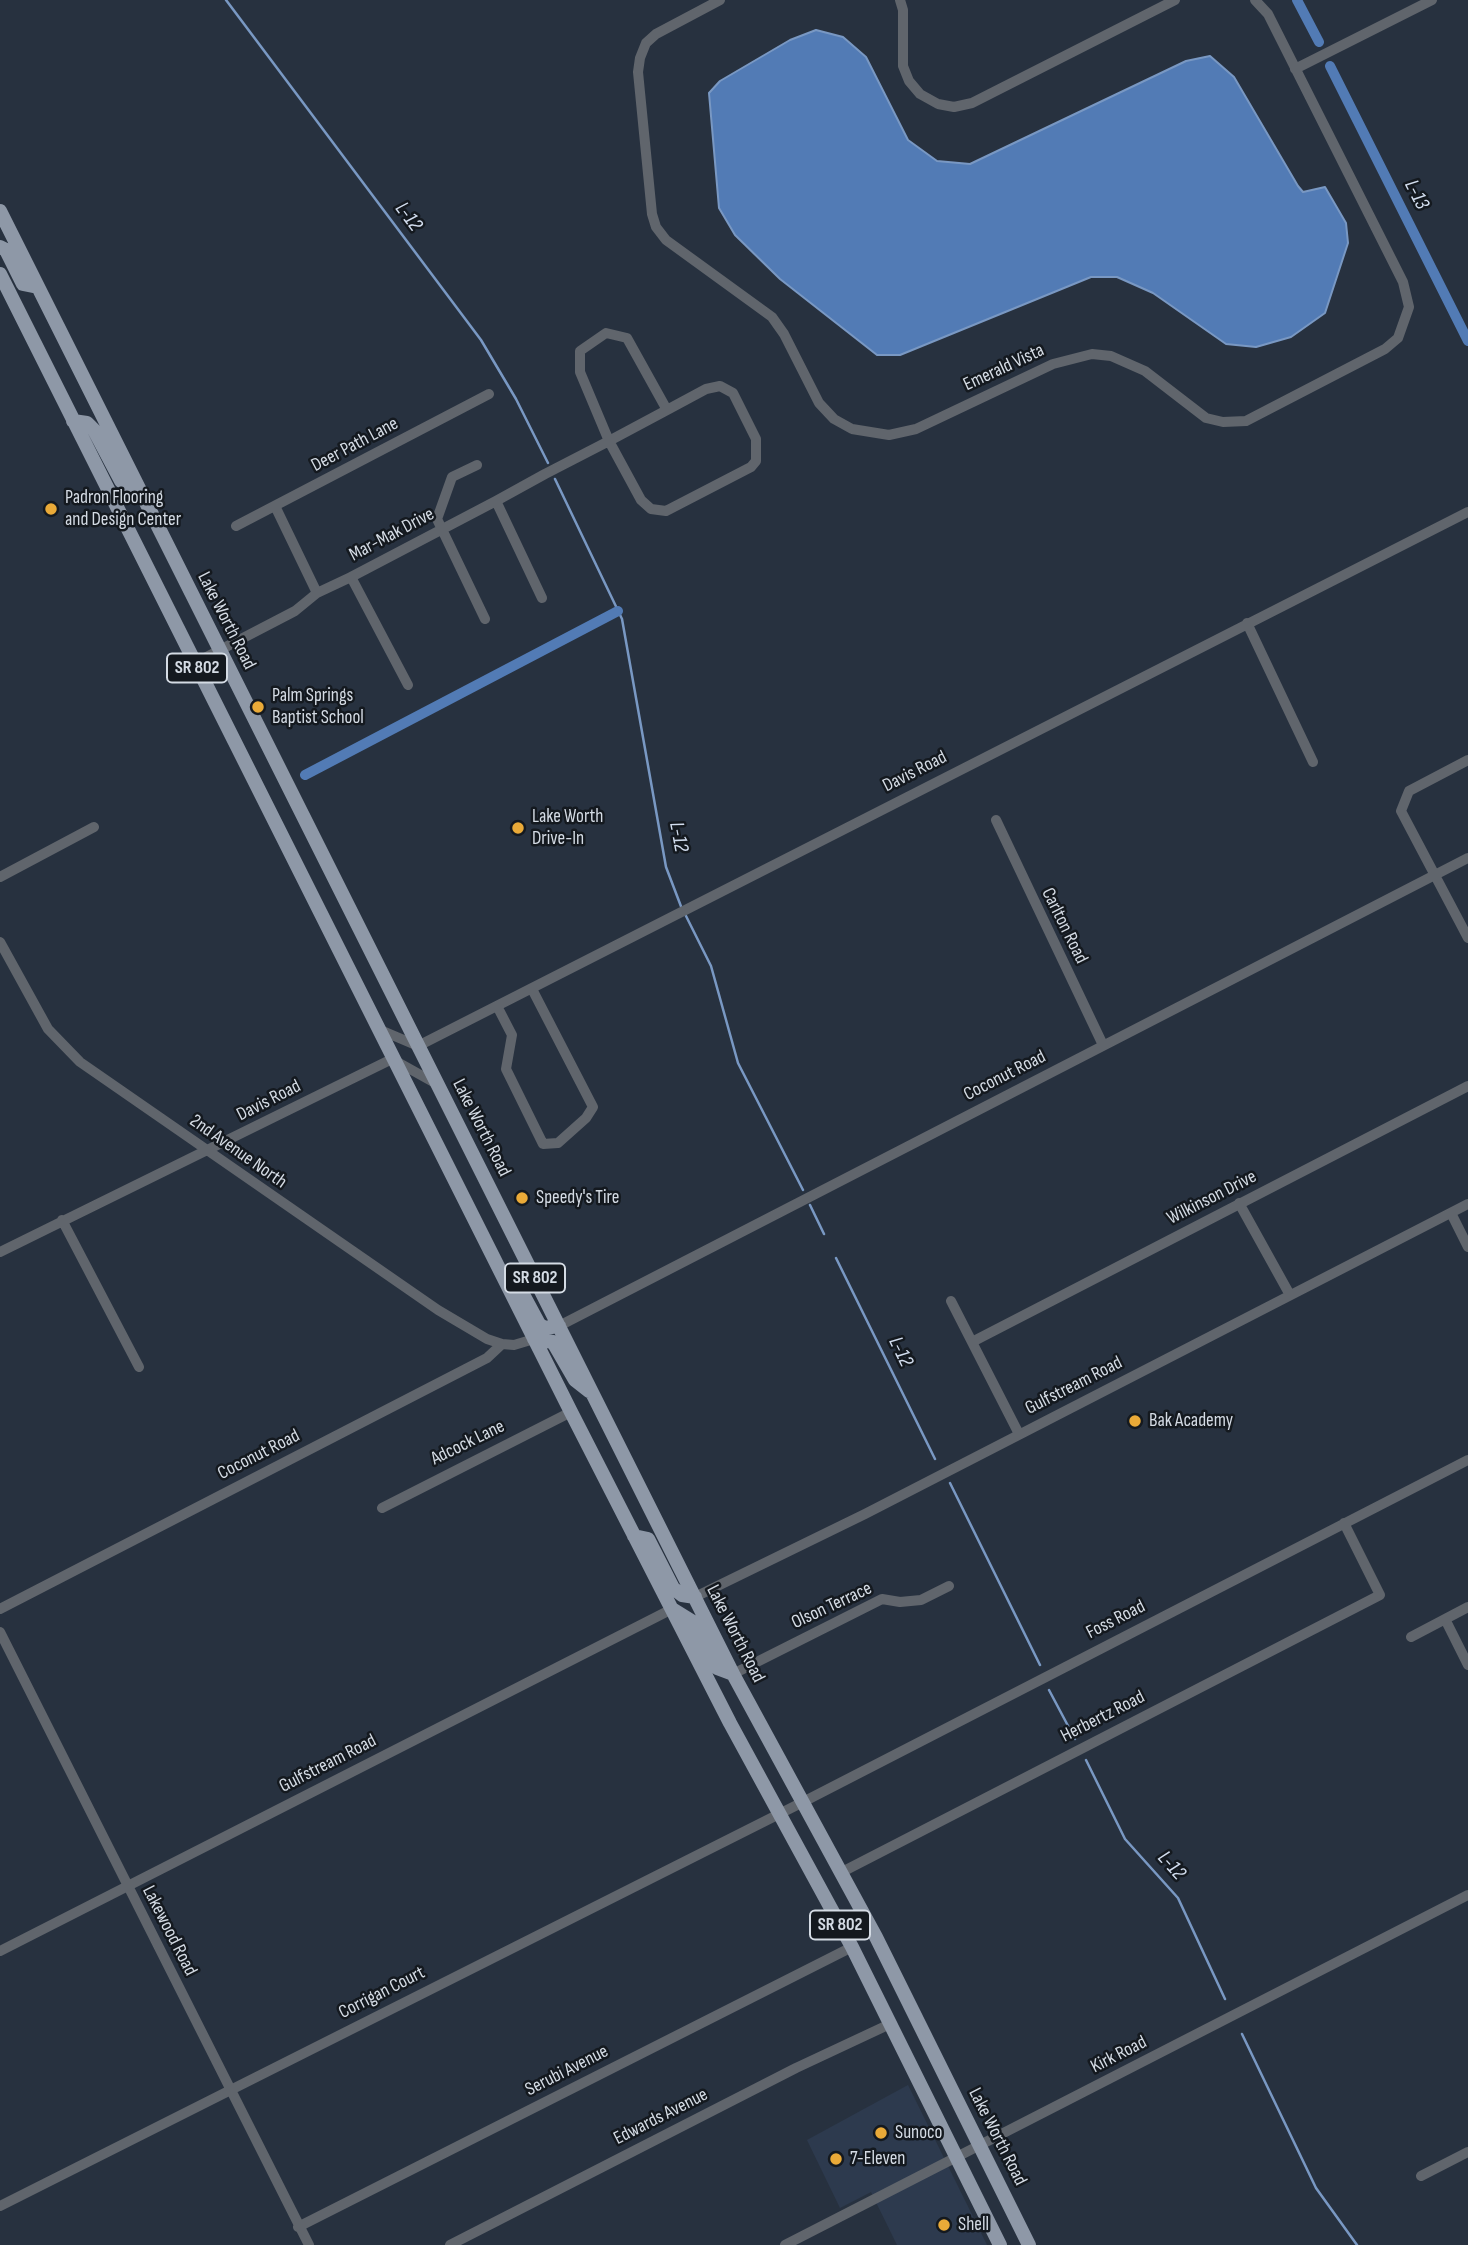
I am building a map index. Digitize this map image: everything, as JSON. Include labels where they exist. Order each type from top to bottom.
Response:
[{"type":"main road","name":"Lake Worth Road","points":[[0,211],[6,233],[38,288],[733,1674],[842,1872],[1030,2245]]},
{"type":"main road","points":[[0,247],[6,250],[23,284],[38,288]]},
{"type":"main road","name":"SR 802","points":[[0,274],[570,1412],[671,1609],[852,1947],[1000,2245]]},
{"type":"main road","points":[[73,421],[87,423],[94,430],[121,481],[129,486],[136,484]]},
{"type":"main road","points":[[496,1264],[519,1285],[539,1324],[544,1328],[559,1326]]},
{"type":"main road","points":[[534,1339],[553,1342],[575,1381],[593,1394]]},
{"type":"main road","points":[[634,1536],[648,1539],[673,1588],[682,1595],[695,1597]]},
{"type":"main road","points":[[671,1609],[693,1622],[717,1668],[733,1674]]},
{"type":"street","name":"Emerald Vista","points":[[720,0],[656,34],[646,43],[640,58],[638,72],[652,214],[656,227],[666,240],[772,317],[784,334],[819,403],[834,419],[852,429],[889,435],[916,429],[1053,364],[1092,354],[1111,356],[1145,371],[1206,418],[1238,423],[1385,349],[1398,338],[1409,307],[1407,293],[1268,14],[1255,0]]},
{"type":"street","points":[[900,0],[903,10],[904,66],[909,81],[920,94],[938,104],[954,107],[972,103],[1175,0]]},
{"type":"street","points":[[1295,69],[1432,0]]},
{"type":"street","points":[[608,441],[578,365],[580,351],[599,336],[613,332],[627,338],[667,410]]},
{"type":"street","name":"Mar-Mak Drive","points":[[195,663],[295,611],[317,593],[713,386],[733,393],[759,447],[751,467],[666,511],[651,509],[640,499],[608,441]]},
{"type":"street","name":"Deer Path Lane","points":[[236,526],[489,394]]},
{"type":"street","points":[[477,465],[452,478],[437,519],[485,619]]},
{"type":"street","points":[[496,501],[542,598]]},
{"type":"street","points":[[275,506],[317,593]]},
{"type":"street","name":"Davis Road","points":[[418,1046],[690,905],[1468,512]]},
{"type":"street","points":[[351,577],[408,685]]},
{"type":"street","points":[[1247,623],[1312,762]]},
{"type":"street","points":[[1468,760],[1409,791],[1402,804],[1404,818],[1468,939]]},
{"type":"street","name":"Carlton Road","points":[[996,820],[1103,1045]]},
{"type":"street","points":[[0,877],[94,827]]},
{"type":"street","name":"Coconut Road","points":[[559,1326],[1468,858]]},
{"type":"street","name":"2nd Avenue North","points":[[0,942],[48,1029],[80,1062],[439,1310],[502,1344]]},
{"type":"street","points":[[497,1006],[512,1035],[506,1069],[543,1144],[558,1143],[586,1118],[593,1107],[532,989]]},
{"type":"street","points":[[378,1030],[418,1046]]},
{"type":"street","points":[[392,1059],[437,1084]]},
{"type":"street","name":"Davis Road","points":[[0,1252],[392,1059]]},
{"type":"street","name":"Wilkinson Drive","points":[[972,1342],[1468,1086]]},
{"type":"street","points":[[1239,1203],[1290,1295]]},
{"type":"street","name":"Gulfstream Road","points":[[695,1597],[1468,1204]]},
{"type":"street","points":[[1451,1213],[1468,1247]]},
{"type":"street","points":[[62,1220],[139,1367]]},
{"type":"street","points":[[951,1301],[1019,1434]]},
{"type":"street","name":"Coconut Road","points":[[0,1609],[487,1359],[502,1344],[514,1345],[534,1339]]},
{"type":"street","name":"Adcock Lane","points":[[382,1508],[570,1412]]},
{"type":"street","name":"Foss Road","points":[[780,1811],[803,1802],[1468,1460]]},
{"type":"street","name":"Herbertz Road","points":[[842,1872],[1380,1595],[1344,1523]]},
{"type":"street","name":"Olson Terrace","points":[[733,1674],[882,1599],[900,1602],[921,1600],[949,1586]]},
{"type":"street","points":[[1411,1637],[1468,1607]]},
{"type":"street","name":"Gulfstream Road","points":[[0,1951],[671,1609]]},
{"type":"street","points":[[1444,1619],[1468,1665]]},
{"type":"street","name":"Lakewood Road","points":[[0,1632],[309,2245]]},
{"type":"street","name":"Corrigan Court","points":[[0,2206],[780,1811]]},
{"type":"street","name":"Kirk Road","points":[[785,2245],[1468,1895]]},
{"type":"street","name":"Serubi Avenue","points":[[298,2227],[852,1947]]},
{"type":"street","name":"Edwards Avenue","points":[[450,2245],[796,2068],[890,2024]]},
{"type":"street","points":[[1421,2176],[1468,2152]]},
{"type":"shaded area","points":[[908,2085],[987,2245],[897,2245],[871,2192],[840,2208],[807,2140]]},
{"type":"water","points":[[816,30],[843,37],[866,57],[908,140],[937,161],[970,164],[1186,61],[1210,56],[1234,77],[1298,186],[1303,192],[1325,187],[1346,223],[1348,243],[1325,313],[1291,337],[1256,347],[1226,344],[1153,293],[1117,277],[1091,277],[900,355],[877,355],[780,279],[735,235],[719,208],[709,93],[720,81],[790,40]]},
{"type":"waterway","name":"L-12","points":[[226,0],[481,340],[516,399],[548,463]]},
{"type":"waterway","name":"L-13","points":[[1297,0],[1319,42]]},
{"type":"waterway","name":"L-13","points":[[1330,66],[1468,341]]},
{"type":"waterway","name":"L-12","points":[[555,479],[622,619],[666,867],[682,909]]},
{"type":"waterway","points":[[305,775],[618,611]]},
{"type":"waterway","name":"L-12","points":[[685,914],[711,966],[738,1063],[803,1190]]},
{"type":"waterway","name":"L-12","points":[[810,1205],[824,1234]]},
{"type":"waterway","name":"L-12","points":[[836,1258],[935,1459]]},
{"type":"waterway","name":"L-12","points":[[950,1483],[1040,1665]]},
{"type":"waterway","name":"L-12","points":[[1049,1690],[1075,1739]]},
{"type":"waterway","name":"L-12","points":[[1086,1760],[1125,1839],[1178,1898],[1225,1999]]},
{"type":"waterway","name":"L-12","points":[[1242,2034],[1316,2188],[1357,2245]]},
{"type":"place","name":"Padron Flooring and Design Center","points":[[51,509]]},
{"type":"place","name":"Palm Springs Baptist School","points":[[258,707]]},
{"type":"place","name":"Lake Worth Drive-In","points":[[518,828]]},
{"type":"place","name":"Speedy's Tire","points":[[522,1198]]},
{"type":"place","name":"Bak Academy","points":[[1135,1421]]},
{"type":"place","name":"Sunoco","points":[[881,2133]]},
{"type":"place","name":"7-Eleven","points":[[836,2159]]},
{"type":"place","name":"Shell","points":[[944,2225]]}]
